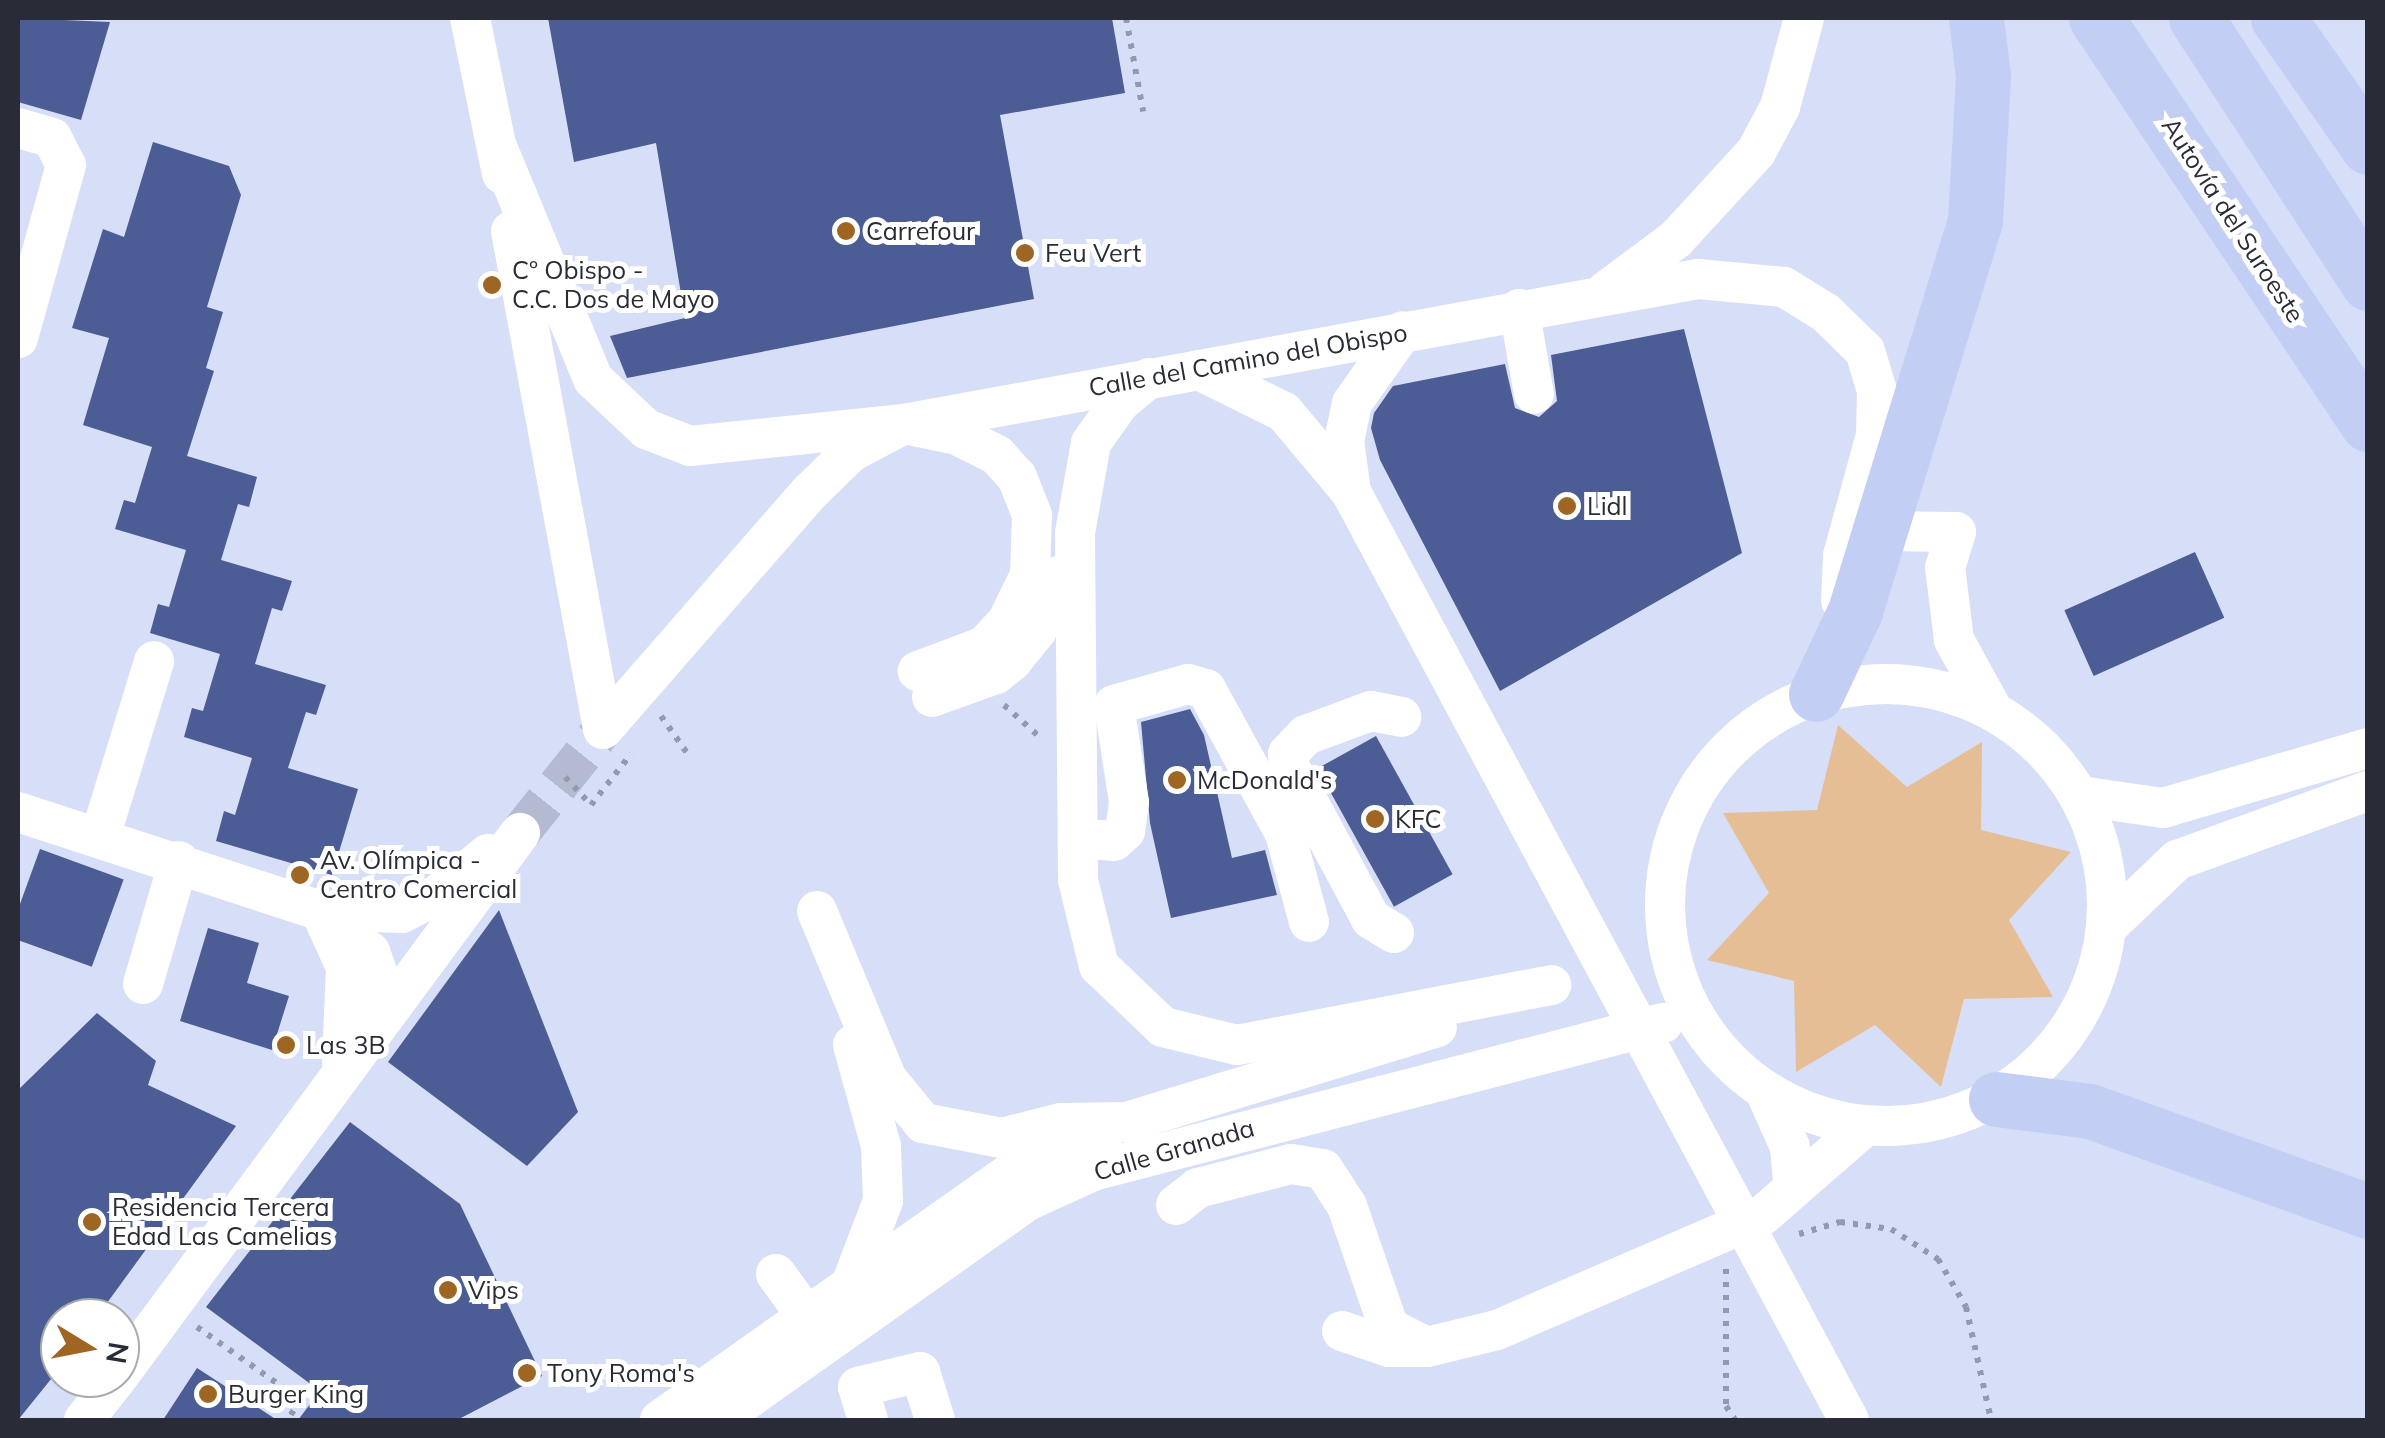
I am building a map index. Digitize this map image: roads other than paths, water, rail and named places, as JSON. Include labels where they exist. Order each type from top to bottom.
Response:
[{"type":"highway","points":[[1816,694],[1844,634],[1880,531],[1975,220],[1982,110],[1976,18]]},
{"type":"highway","name":"Autovía del Suroeste","points":[[2096,18],[2368,424]]},
{"type":"highway","points":[[2196,18],[2368,283]]},
{"type":"highway","points":[[2278,18],[2368,147]]},
{"type":"highway","points":[[1996,1099],[2090,1111],[2368,1212]]},
{"type":"street","points":[[470,18],[620,737],[810,492],[851,452],[904,424],[957,435],[997,455],[1017,478],[1032,516],[1030,576],[1007,622],[985,646],[925,684],[977,681],[1012,661],[1036,630],[1074,533],[1092,443],[1110,413],[1149,378]]},
{"type":"street","points":[[1603,293],[1676,239],[1756,152],[1780,107],[1804,18]]},
{"type":"street","points":[[18,128],[52,138],[66,164],[18,338]]},
{"type":"street","name":"Calle del Camino del Obispo","points":[[497,147],[578,350],[594,379],[646,429],[712,447],[904,424],[1603,293],[1746,278],[1798,296],[1865,350],[1877,391],[1876,435],[1843,556],[1844,634]]},
{"type":"street","points":[[1519,309],[1534,394]]},
{"type":"street","points":[[1351,492],[1344,440],[1352,403],[1404,331]]},
{"type":"street","points":[[1199,370],[1284,412],[1351,492],[1849,1420]]},
{"type":"street","points":[[1880,531],[1968,531],[1945,567],[1954,640],[1992,709]]},
{"type":"street","points":[[1074,533],[1078,880],[1099,966],[1163,1027],[1237,1045],[1551,984]]},
{"type":"street","points":[[100,837],[154,661]]},
{"type":"street","points":[[1876,682],[1936,688],[1992,709],[2051,756],[2080,796],[2104,859],[2107,926],[2080,1015],[2044,1062],[1996,1099],[1932,1123],[1864,1127],[1813,1116],[1766,1093],[1725,1059],[1694,1016],[1668,941],[1666,878],[1695,788],[1760,722],[1816,694],[1876,682]]},
{"type":"street","points":[[1079,839],[1114,841],[1125,830],[1128,802],[1114,705],[1188,684],[1206,689],[1285,833],[1309,922]]},
{"type":"street","points":[[1394,933],[1371,919],[1288,754],[1306,735],[1371,710],[1402,717]]},
{"type":"street","points":[[2080,796],[2163,808],[2368,748]]},
{"type":"street","points":[[2107,926],[2177,860],[2368,791]]},
{"type":"street","points":[[18,812],[179,861],[317,910],[402,913]]},
{"type":"street","points":[[140,1349],[520,833],[402,913],[347,988]]},
{"type":"street","points":[[143,984],[179,861]]},
{"type":"street","points":[[317,910],[370,952],[382,987],[366,1046]]},
{"type":"street","points":[[317,910],[335,934],[347,988],[340,1081]]},
{"type":"street","points":[[852,1282],[883,1200],[880,1146],[816,911],[888,1078],[922,1123],[1002,1138],[1061,1123],[1127,1122],[1445,1025],[1668,941]]},
{"type":"street","name":"Calle Granada","points":[[718,1420],[1027,1200],[1093,1171],[1694,1016]]},
{"type":"street","points":[[1766,1093],[1790,1147],[1793,1185]]},
{"type":"street","name":"Calle Granada","points":[[660,1420],[1012,1172],[1127,1122]]},
{"type":"street","points":[[1342,1331],[1389,1347],[1426,1348],[1497,1330],[1701,1246],[1764,1215],[1793,1185],[1864,1127]]},
{"type":"street","points":[[1176,1205],[1198,1188],[1291,1164],[1324,1169],[1347,1206],[1389,1328],[1426,1348]]},
{"type":"street","points":[[776,1274],[863,1404],[920,1372],[935,1420]]},
{"type":"street","points":[[84,1420],[101,1398]]},
{"type":"tunnel","points":[[520,833],[603,729]]},
{"type":"place","name":"Carrefour","points":[[846,231]]},
{"type":"place","name":"Feu Vert","points":[[1025,253]]},
{"type":"place","name":"Cº Obispo - C.C. Dos de Mayo","points":[[492,285]]},
{"type":"place","name":"Lidl","points":[[1567,506]]},
{"type":"place","name":"McDonald's","points":[[1177,780]]},
{"type":"place","name":"KFC","points":[[1375,819]]},
{"type":"place","name":"Av. Olímpica - Centro Comercial","points":[[300,875]]},
{"type":"place","name":"Las 3B","points":[[286,1045]]},
{"type":"place","name":"Residencia Tercera Edad Las Camelias","points":[[92,1222]]},
{"type":"place","name":"Vips","points":[[448,1290]]},
{"type":"place","name":"Tony Roma's","points":[[527,1373]]},
{"type":"place","name":"Burger King","points":[[208,1394]]}]
